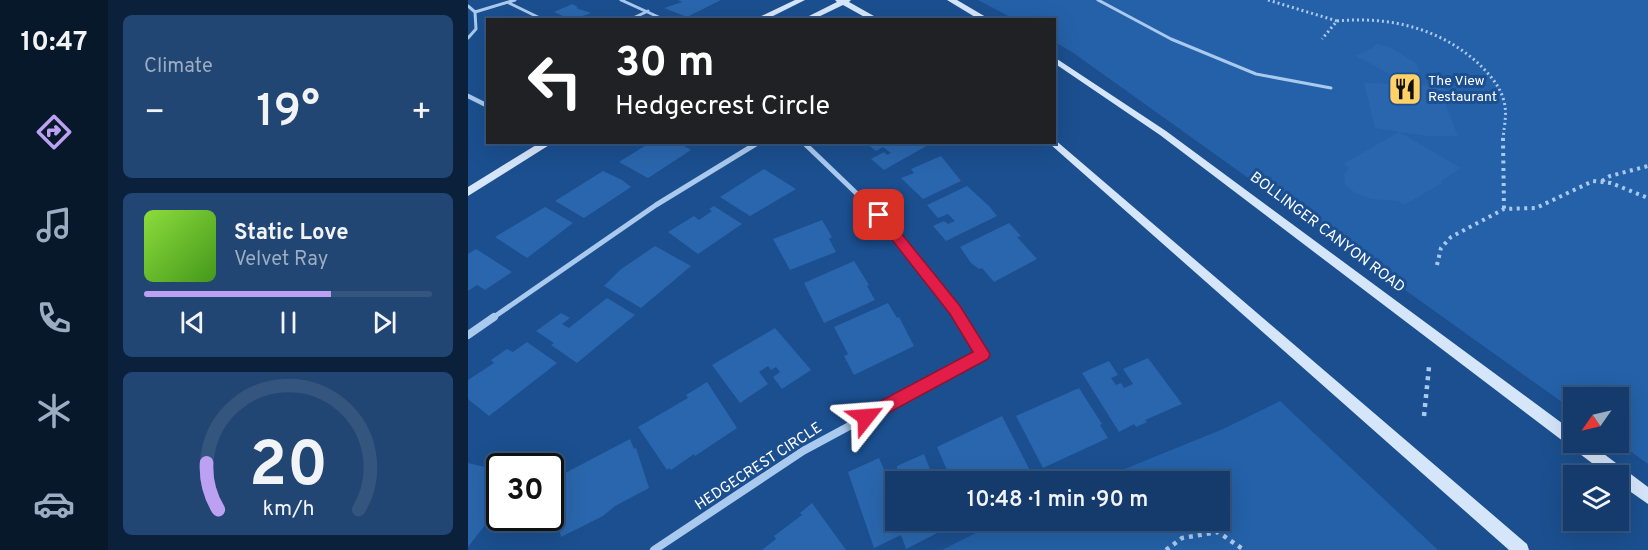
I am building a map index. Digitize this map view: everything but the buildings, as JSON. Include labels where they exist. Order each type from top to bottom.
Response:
[{"type":"main road","points":[[761,18],[801,0]]},
{"type":"main road","points":[[951,0],[983,18]]},
{"type":"main road","points":[[809,18],[843,1],[874,18]]},
{"type":"main road","name":"BOLLINGER CANYON ROAD","points":[[1056,60],[1163,133],[1563,433]]},
{"type":"main road","points":[[468,192],[543,144]]},
{"type":"main road","points":[[1055,144],[1521,550]]},
{"type":"main road","name":"BOLLINGER CANYON ROAD","points":[[1590,453],[1648,496]]},
{"type":"street","points":[[468,96],[486,105]]},
{"type":"street","points":[[468,335],[656,205],[756,144]]},
{"type":"street","name":"HEDGECREST CIRCLE","points":[[654,550],[803,451],[983,354],[955,310],[879,215],[805,144]]},
{"type":"lane","points":[[476,12],[515,0]]},
{"type":"lane","points":[[621,0],[661,18]]},
{"type":"lane","points":[[1098,0],[1171,39],[1256,74],[1331,88]]},
{"type":"lane","points":[[509,3],[540,18]]},
{"type":"lane","points":[[468,6],[476,12]]},
{"type":"lane","points":[[633,18],[648,11]]},
{"type":"lane","points":[[468,38],[476,29],[476,12]]},
{"type":"path","points":[[1268,0],[1337,21],[1370,19],[1400,23],[1432,33],[1462,49],[1478,63],[1498,85],[1505,105],[1502,162],[1504,209]]},
{"type":"path","points":[[1322,39],[1337,21]]},
{"type":"path","points":[[1602,181],[1610,176],[1648,166]]},
{"type":"path","points":[[1437,265],[1441,248],[1451,237],[1504,209],[1536,208],[1593,181],[1602,181],[1648,198]]},
{"type":"path","points":[[1424,416],[1429,368]]},
{"type":"path","points":[[1166,550],[1182,538],[1218,532],[1244,550]]},
{"type":"shaded area","points":[[978,0],[1648,0],[1648,464],[1629,450],[1629,387],[1563,387],[1563,403],[1056,43],[1056,18],[1012,18]]},
{"type":"shaded area","points":[[1280,401],[1438,550],[942,550],[980,531],[1230,531],[1230,471],[1120,471],[1223,429]]},
{"type":"place","name":"The View Restaurant","points":[[1405,89]]},
{"type":"route","points":[[866,417],[983,354],[955,310],[879,215]]}]
